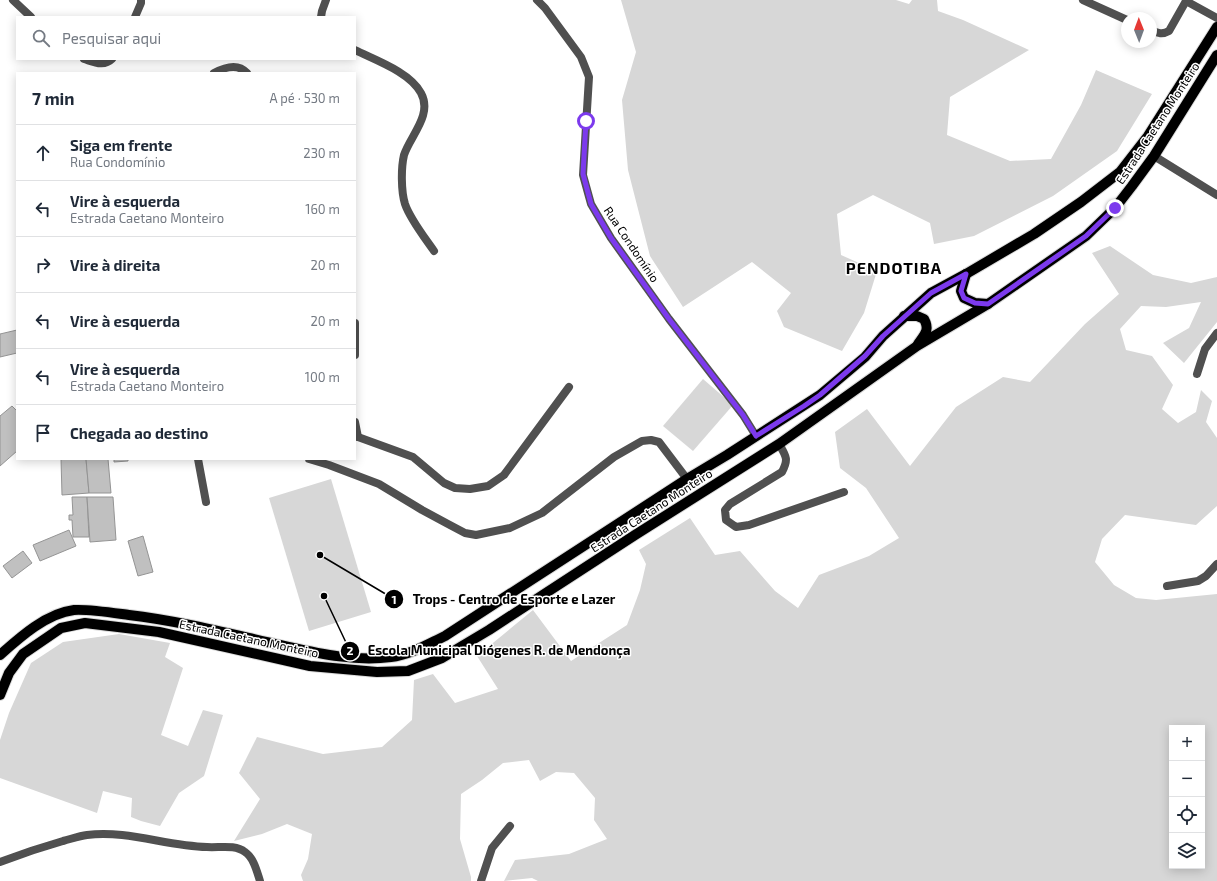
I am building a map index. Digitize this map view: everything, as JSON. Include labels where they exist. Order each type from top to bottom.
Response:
[{"type":"main road","name":"Estrada Caetano Monteiro","points":[[0,655],[33,628],[52,617],[74,610],[111,612],[152,618],[324,654],[364,659],[393,657],[414,650],[445,636],[687,479],[804,406],[820,395],[865,356],[883,336],[931,293],[1034,234],[1081,202],[1120,172],[1148,136],[1217,27]]},
{"type":"main road","name":"Estrada Caetano Monteiro","points":[[0,695],[10,672],[23,654],[60,628],[85,623],[159,632],[310,666],[376,672],[408,671],[442,658],[489,630],[779,444],[917,346],[988,304],[1086,236],[1115,208],[1154,156],[1217,55]]},
{"type":"main road","points":[[966,274],[961,291],[964,298],[975,303],[988,304]]},
{"type":"main road","points":[[904,316],[917,316],[924,319],[927,325],[926,332],[917,346]]},
{"type":"street","points":[[13,0],[29,16]]},
{"type":"street","points":[[135,16],[141,0]]},
{"type":"street","points":[[321,16],[326,0]]},
{"type":"street","name":"Rua Condomínio","points":[[537,0],[545,8],[581,57],[589,77],[589,98],[583,174],[591,204],[611,238],[669,319],[743,415],[756,436]]},
{"type":"street","points":[[1083,0],[1121,17]]},
{"type":"street","points":[[1157,33],[1164,34],[1168,31],[1186,1],[1217,18]]},
{"type":"street","points":[[356,50],[397,71],[416,86],[422,94],[424,107],[421,122],[404,155],[402,181],[405,204],[418,230],[434,251]]},
{"type":"street","points":[[87,60],[100,64],[108,63],[111,60]]},
{"type":"street","points":[[216,72],[224,68],[236,67],[246,72]]},
{"type":"street","points":[[1154,156],[1217,196]]},
{"type":"street","points":[[1197,374],[1205,349],[1217,334]]},
{"type":"street","points":[[356,436],[414,457],[444,483],[455,488],[470,489],[488,486],[504,476],[569,387]]},
{"type":"street","points":[[316,460],[329,462],[379,484],[422,510],[465,533],[476,535],[510,528],[542,513],[614,457],[642,441],[651,440],[659,442],[687,479]]},
{"type":"street","points":[[779,444],[786,456],[786,464],[782,472],[730,504],[725,510],[726,520],[736,527],[749,525],[844,492]]},
{"type":"street","points":[[198,460],[206,502]]},
{"type":"street","points":[[1167,586],[1198,581],[1206,576],[1217,564]]},
{"type":"street","points":[[481,881],[492,848],[510,826]]},
{"type":"street","points":[[0,862],[36,848],[85,835],[107,833],[120,834],[177,845],[236,847],[246,852],[256,867],[260,881]]},
{"type":"shaded area","points":[[621,0],[896,0],[909,4],[912,0],[937,0],[938,11],[963,20],[1029,50],[950,97],[947,135],[1010,161],[1051,159],[1081,105],[1096,70],[1152,94],[1117,151],[1053,196],[974,236],[934,244],[930,223],[873,195],[837,214],[841,255],[877,271],[864,313],[842,351],[784,327],[777,311],[791,293],[752,262],[683,307],[650,256],[628,170],[622,100],[636,52]]},
{"type":"shaded area","points":[[1110,246],[1153,275],[1191,283],[1217,277],[1217,322],[1184,363],[1163,343],[1189,328],[1201,302],[1166,307],[1141,306],[1120,329],[1126,350],[1152,356],[1173,385],[1162,409],[1178,423],[1196,412],[1201,390],[1212,401],[1206,422],[1217,438],[1217,506],[1196,525],[1125,515],[1102,539],[1095,562],[1114,585],[1136,598],[1156,600],[1217,594],[1217,881],[538,881],[532,878],[504,881],[515,860],[569,854],[607,839],[594,820],[595,798],[574,773],[556,772],[540,781],[529,760],[503,763],[482,780],[461,794],[460,839],[471,881],[303,881],[301,875],[308,859],[312,834],[287,824],[262,834],[234,841],[260,799],[239,773],[257,737],[323,754],[382,747],[412,720],[414,680],[433,674],[455,703],[498,689],[477,656],[533,610],[571,661],[627,625],[640,590],[646,564],[639,550],[690,518],[715,555],[740,551],[775,591],[798,608],[819,575],[869,556],[899,538],[866,488],[840,468],[835,432],[867,409],[910,466],[956,407],[1003,377],[1030,382],[1085,324],[1119,294],[1092,253]]},
{"type":"shaded area","points":[[703,379],[733,405],[693,451],[663,426]]},
{"type":"shaded area","points":[[331,479],[371,612],[309,631],[269,498]]},
{"type":"shaded area","points":[[119,634],[170,643],[165,657],[183,668],[161,735],[188,746],[203,710],[223,715],[204,776],[179,793],[160,826],[131,817],[132,798],[103,791],[97,813],[0,778],[0,740],[9,713],[31,663],[63,642]]},
{"type":"building","points":[[16,330],[16,353],[0,357],[0,334]]},
{"type":"building","points":[[12,406],[16,410],[16,452],[0,466],[0,416]]},
{"type":"building","points":[[61,460],[86,460],[89,493],[62,495]]},
{"type":"building","points":[[86,460],[108,460],[111,493],[89,493]]},
{"type":"building","points":[[114,460],[128,460],[128,461],[114,462]]},
{"type":"building","points":[[72,497],[87,497],[89,537],[73,537],[72,520],[69,520],[69,515],[73,515]]},
{"type":"building","points":[[87,497],[113,497],[116,540],[90,542]]},
{"type":"building","points":[[69,530],[76,546],[40,561],[33,545]]},
{"type":"building","points":[[143,536],[153,572],[138,576],[128,541]]},
{"type":"building","points":[[23,551],[32,563],[12,578],[3,566]]},
{"type":"place","name":"Trops - Centro de Esporte e Lazer","points":[[320,555]]},
{"type":"place","name":"Escola Municipal Diógenes R. de Mendonça","points":[[324,596]]},
{"type":"district","name":"PENDOTIBA","points":[[894,267]]},
{"type":"route","points":[[586,121],[583,174],[591,204],[611,238],[669,319],[743,415],[756,436],[820,395],[865,356],[883,336],[931,293],[966,274],[961,291],[964,298],[975,303],[988,304],[1086,236],[1115,208]]}]
